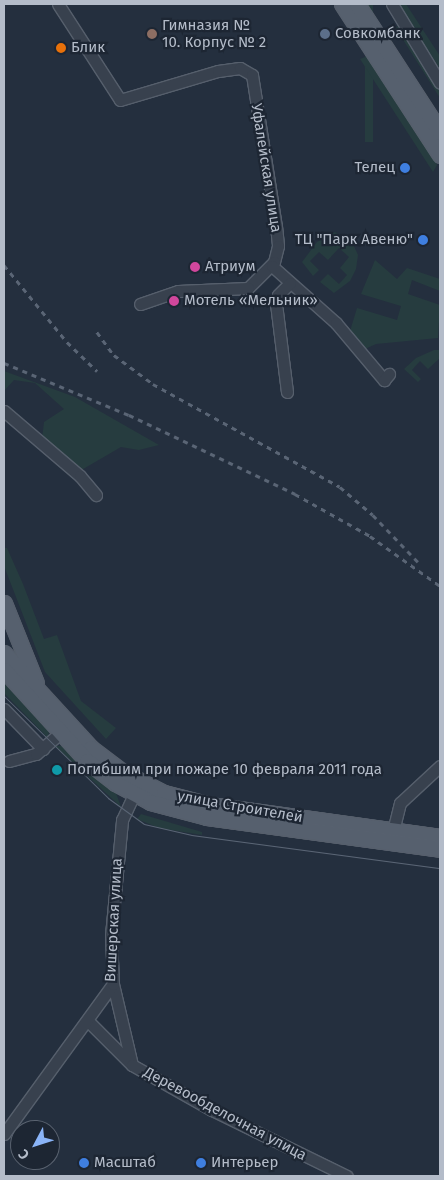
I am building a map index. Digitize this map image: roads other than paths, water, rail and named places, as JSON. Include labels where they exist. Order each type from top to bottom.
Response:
[{"type":"main road","points":[[342,4],[440,155]]},
{"type":"main road","points":[[357,4],[440,132]]},
{"type":"main road","points":[[4,603],[40,694]]},
{"type":"main road","name":"улица Строителей","points":[[4,653],[91,748],[137,788],[210,805],[440,837]]},
{"type":"main road","name":"улица Строителей","points":[[4,670],[60,733],[96,769],[137,788],[173,810],[201,816],[440,849]]},
{"type":"street","name":"Уфалейская улица","points":[[58,4],[120,100],[218,71],[240,68],[252,75],[276,226],[278,246],[272,266]]},
{"type":"street","points":[[392,4],[440,82]]},
{"type":"street","points":[[140,304],[178,291],[248,288],[272,266],[336,323],[384,380],[389,374]]},
{"type":"street","points":[[287,392],[276,304],[278,295],[290,283]]},
{"type":"street","points":[[4,413],[96,495]]},
{"type":"street","points":[[4,709],[43,749]]},
{"type":"street","points":[[9,761],[43,749],[60,733]]},
{"type":"street","points":[[393,831],[400,803],[440,766]]},
{"type":"street","name":"Вишерская улица","points":[[4,1134],[88,1021],[113,984],[111,935],[122,820],[137,788]]},
{"type":"street","points":[[113,984],[132,1065]]},
{"type":"street","name":"Деревообделочная улица","points":[[88,1021],[132,1065],[212,1110],[347,1176]]},
{"type":"tram line","points":[[4,696],[108,798],[144,824],[192,835],[440,868]]},
{"type":"railway","points":[[4,265],[67,342],[97,371]]},
{"type":"railway","points":[[97,332],[114,355],[153,384],[340,487],[373,515],[419,563]]},
{"type":"railway","points":[[4,363],[129,415],[295,494],[370,536],[440,586]]},
{"type":"place","name":"Гимназия № 10. Корпус № 2","points":[[152,34]]},
{"type":"place","name":"Совкомбанк","points":[[325,34]]},
{"type":"place","name":"Блик","points":[[61,48]]},
{"type":"place","name":"Телец","points":[[405,168]]},
{"type":"place","name":"ТЦ \"Парк Авеню\"","points":[[423,240]]},
{"type":"place","name":"Атриум","points":[[195,267]]},
{"type":"place","name":"Мотель «Мельник»","points":[[174,301]]},
{"type":"place","name":"Погибшим при пожаре 10 февраля 2011 года","points":[[57,770]]},
{"type":"place","name":"Масштаб","points":[[84,1163]]},
{"type":"place","name":"Интерьер","points":[[201,1163]]}]
